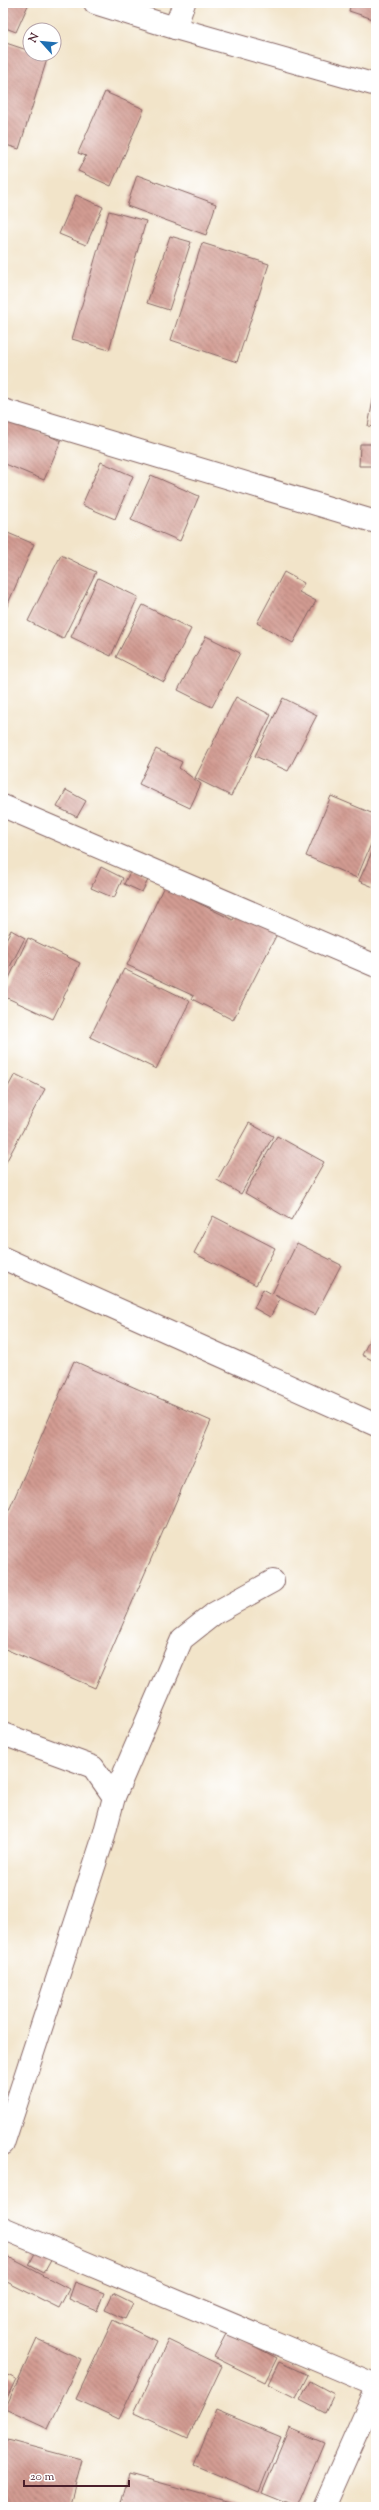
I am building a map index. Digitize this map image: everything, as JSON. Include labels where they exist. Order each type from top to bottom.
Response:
[{"type":"street","points":[[95,3],[176,28],[376,85]]},
{"type":"street","points":[[176,28],[184,3]]},
{"type":"street","points":[[3,410],[376,522]]},
{"type":"street","points":[[3,806],[376,966]]},
{"type":"street","points":[[3,1258],[376,1425]]},
{"type":"street","points":[[3,2144],[104,1839],[114,1797],[182,1639],[215,1612],[273,1581]]},
{"type":"street","points":[[3,1734],[93,1767],[114,1797]]},
{"type":"street","points":[[3,2228],[376,2385]]},
{"type":"street","points":[[324,2507],[376,2390]]},
{"type":"building","points":[[3,3],[29,3],[16,32],[3,27]]},
{"type":"building","points":[[351,3],[376,3],[376,20],[349,11]]},
{"type":"building","points":[[3,42],[22,48],[22,62],[46,62],[19,149],[3,144]]},
{"type":"building","points":[[105,92],[144,109],[111,186],[78,171],[86,156],[78,153]]},
{"type":"building","points":[[137,175],[216,204],[206,235],[127,206]]},
{"type":"building","points":[[76,195],[103,207],[86,245],[59,234]]},
{"type":"building","points":[[109,211],[146,221],[109,350],[72,339]]},
{"type":"building","points":[[170,236],[191,242],[169,310],[147,303]]},
{"type":"building","points":[[202,243],[269,264],[237,362],[171,340]]},
{"type":"building","points":[[376,390],[376,427],[368,426]]},
{"type":"building","points":[[3,416],[61,441],[44,480],[3,463]]},
{"type":"building","points":[[360,444],[376,444],[376,466],[359,466]]},
{"type":"building","points":[[101,462],[133,476],[115,519],[82,505]]},
{"type":"building","points":[[151,475],[199,496],[180,541],[131,520]]},
{"type":"building","points":[[3,531],[34,544],[3,615]]},
{"type":"building","points":[[61,555],[96,572],[63,639],[28,621]]},
{"type":"building","points":[[284,572],[304,583],[299,592],[316,601],[293,643],[257,623]]},
{"type":"building","points":[[98,578],[138,597],[111,656],[71,637]]},
{"type":"building","points":[[143,605],[191,629],[164,682],[116,657]]},
{"type":"building","points":[[206,636],[240,653],[212,707],[178,690]]},
{"type":"building","points":[[236,697],[271,715],[231,796],[195,778]]},
{"type":"building","points":[[283,698],[317,715],[288,771],[255,756]]},
{"type":"building","points":[[156,749],[182,762],[179,768],[201,784],[190,808],[139,784]]},
{"type":"building","points":[[66,790],[86,801],[77,817],[57,807]]},
{"type":"building","points":[[331,796],[376,815],[376,832],[357,878],[306,856]]},
{"type":"building","points":[[376,843],[376,888],[359,881]]},
{"type":"building","points":[[101,867],[123,878],[114,898],[91,888]]},
{"type":"building","points":[[131,870],[149,878],[142,892],[124,884]]},
{"type":"building","points":[[164,886],[233,920],[238,911],[278,932],[233,1020],[192,999],[194,996],[127,965]]},
{"type":"building","points":[[11,930],[25,938],[3,980],[3,945]]},
{"type":"building","points":[[28,938],[80,963],[53,1019],[3,996],[3,991]]},
{"type":"building","points":[[124,969],[190,1001],[156,1069],[90,1037]]},
{"type":"building","points":[[15,1074],[45,1089],[5,1164],[3,1163],[3,1096]]},
{"type":"building","points":[[249,1123],[273,1136],[241,1194],[217,1180]]},
{"type":"building","points":[[277,1136],[324,1162],[291,1220],[245,1193]]},
{"type":"building","points":[[213,1216],[275,1248],[256,1285],[194,1253]]},
{"type":"building","points":[[297,1243],[341,1265],[315,1315],[275,1295],[280,1299],[270,1317],[254,1308],[263,1289],[272,1294]]},
{"type":"building","points":[[376,1327],[376,1362],[362,1355]]},
{"type":"building","points":[[74,1361],[211,1421],[95,1688],[3,1648],[3,1524]]},
{"type":"building","points":[[38,2247],[54,2255],[44,2273],[29,2265]]},
{"type":"building","points":[[3,2254],[69,2289],[59,2308],[3,2280]]},
{"type":"building","points":[[75,2282],[104,2293],[97,2311],[69,2299]]},
{"type":"building","points":[[113,2293],[133,2303],[125,2319],[105,2310]]},
{"type":"building","points":[[113,2320],[156,2341],[119,2419],[76,2399]]},
{"type":"building","points":[[227,2332],[277,2358],[265,2382],[214,2357]]},
{"type":"building","points":[[37,2339],[81,2359],[48,2429],[5,2409]]},
{"type":"building","points":[[168,2340],[222,2366],[188,2438],[134,2413]]},
{"type":"building","points":[[279,2362],[308,2375],[296,2398],[268,2384]]},
{"type":"building","points":[[3,2373],[16,2379],[3,2406]]},
{"type":"building","points":[[310,2381],[334,2394],[325,2413],[300,2400]]},
{"type":"building","points":[[216,2410],[281,2437],[259,2492],[194,2465]]},
{"type":"building","points":[[289,2428],[324,2443],[297,2507],[262,2493]]},
{"type":"building","points":[[3,2439],[82,2460],[69,2507],[3,2507]]},
{"type":"building","points":[[129,2474],[248,2507],[120,2507]]}]
